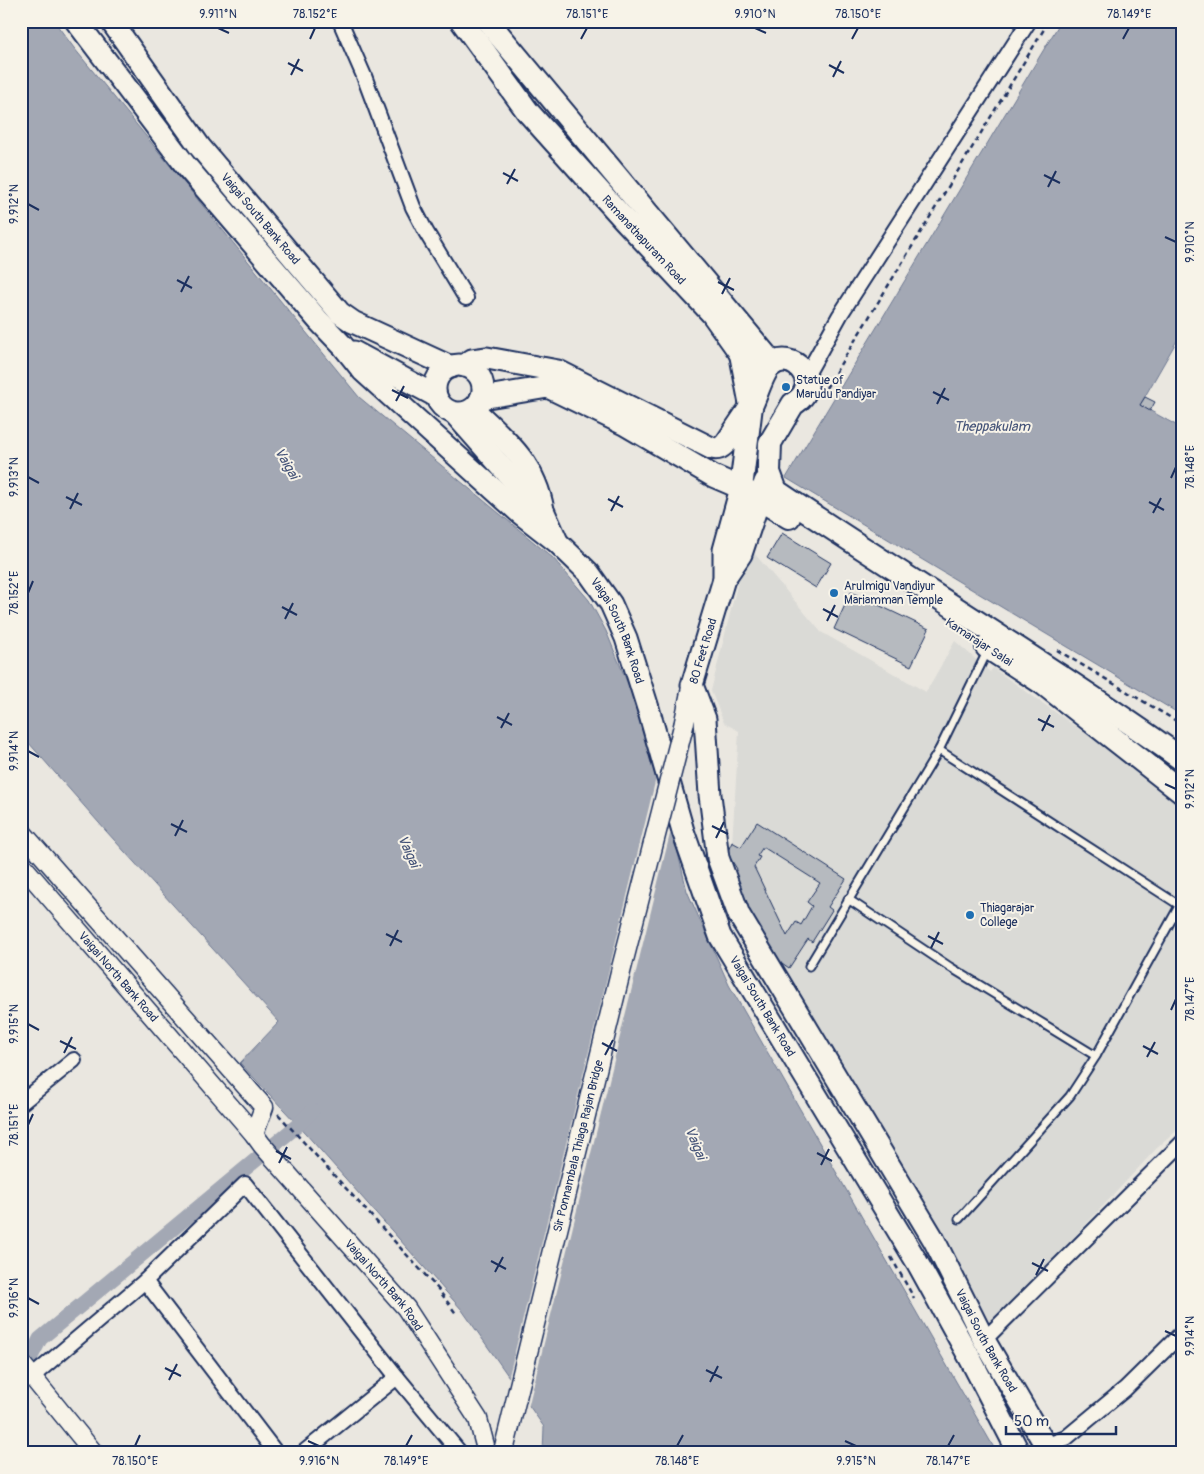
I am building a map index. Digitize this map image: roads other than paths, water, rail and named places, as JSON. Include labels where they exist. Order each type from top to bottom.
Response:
[{"type":"highway","name":"Ramanathapuram Road","points":[[462,21],[528,112],[712,313],[741,354],[751,406],[750,493]]},
{"type":"highway","name":"Ramanathapuram Road","points":[[489,21],[767,373]]},
{"type":"highway","points":[[741,354],[767,373]]},
{"type":"highway","points":[[751,406],[767,373],[780,362],[792,362],[806,376],[807,383],[803,396],[793,404],[770,443],[768,472]]},
{"type":"highway","name":"Kamarajar Salai","points":[[768,472],[776,491],[993,642],[1183,793]]},
{"type":"highway","name":"Kamarajar Salai","points":[[750,493],[1142,731],[1183,760]]},
{"type":"main road","name":"Vaigai South Bank Road","points":[[76,21],[186,166],[319,321],[343,346],[363,372],[520,513],[557,542],[589,573],[611,604],[626,638],[648,708],[682,831],[720,936],[917,1262],[972,1360],[1019,1453]]},
{"type":"main road","name":"Vaigai South Bank Road","points":[[111,21],[200,147],[340,313],[353,322],[457,366]]},
{"type":"main road","name":"Vaigai South Bank Road","points":[[343,346],[436,396]]},
{"type":"main road","points":[[750,493],[714,476],[624,424],[548,388],[470,407],[442,407],[436,396],[436,382],[444,370],[472,360],[487,358],[523,363],[558,371],[716,449],[726,443],[751,406]]},
{"type":"main road","points":[[457,366],[471,368],[480,378],[482,385],[470,407]]},
{"type":"main road","name":"Vaigai South Bank Road","points":[[470,407],[525,462],[540,491],[544,510],[557,542]]},
{"type":"main road","name":"80 Feet Road","points":[[684,724],[692,685],[724,580],[741,554],[750,493],[768,472]]},
{"type":"main road","name":"Vaigai South Bank Road","points":[[692,685],[705,719],[710,795],[718,858],[739,915],[934,1240],[984,1340],[1048,1449]]},
{"type":"main road","name":"Sir Ponnambala Thiaga Rajan Bridge","points":[[503,1453],[684,724]]},
{"type":"street","points":[[340,21],[364,76],[413,207],[466,298]]},
{"type":"street","points":[[806,376],[840,315],[1029,21]]},
{"type":"street","points":[[21,830],[264,1107],[258,1139]]},
{"type":"street","name":"Vaigai North Bank Road","points":[[22,866],[275,1160],[406,1308],[478,1419],[487,1453]]},
{"type":"street","points":[[21,1103],[74,1060]]},
{"type":"street","points":[[984,1340],[1183,1142]]},
{"type":"street","points":[[94,1453],[29,1371],[145,1281],[245,1184],[397,1377],[460,1453]]},
{"type":"street","points":[[145,1281],[276,1453]]},
{"type":"street","points":[[1048,1449],[1066,1438],[1125,1388],[1183,1332]]},
{"type":"street","points":[[303,1453],[397,1377]]},
{"type":"lane","points":[[809,966],[939,750],[993,642]]},
{"type":"lane","points":[[939,750],[1181,902],[1096,1056],[1070,1096],[958,1219]]},
{"type":"lane","points":[[848,899],[950,967],[1096,1056]]},
{"type":"water","name":"Vaigai","points":[[21,21],[54,21],[359,397],[553,558],[589,600],[606,631],[651,740],[687,891],[729,985],[997,1453],[543,1453],[544,1427],[462,1310],[298,1125],[240,1063],[279,1022],[21,734]]},
{"type":"water","name":"Theppakulam","points":[[1061,21],[1183,21],[1183,330],[1140,405],[1183,429],[1183,716],[786,478]]},
{"type":"waterway","points":[[21,1376],[40,1339],[298,1125],[312,1111]]},
{"type":"place","name":"Statue of Marudu Pandiyar","points":[[786,387]]},
{"type":"place","name":"Arulmigu Vandiyur Mariamman Temple","points":[[834,593]]},
{"type":"place","name":"Thiagarajar College","points":[[970,915]]}]
